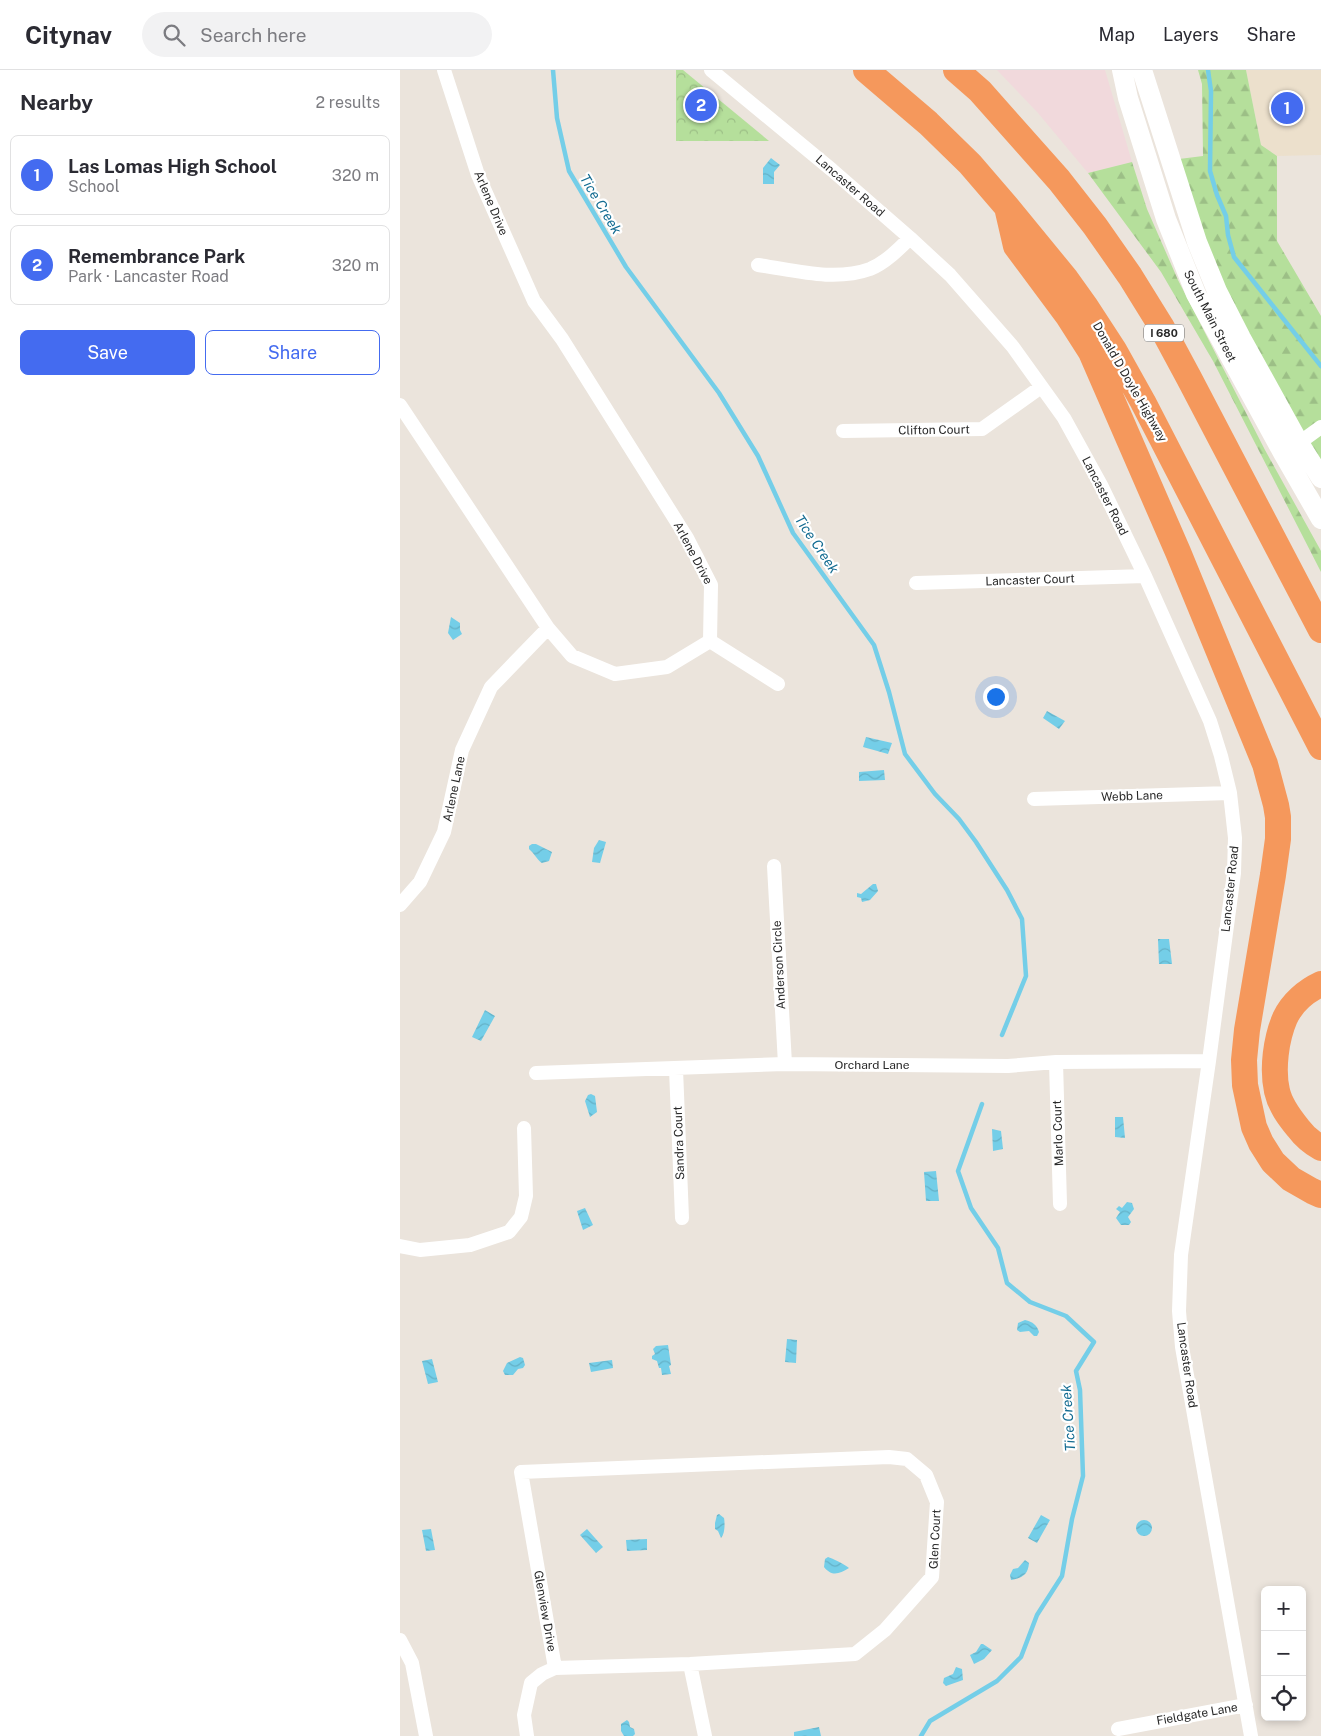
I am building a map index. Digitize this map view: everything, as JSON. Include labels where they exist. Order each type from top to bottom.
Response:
[{"type":"highway","name":"Donald D Doyle Highway","points":[[866,70],[928,123],[970,164],[1066,279],[1086,307],[1114,350],[1143,402],[1321,747]]},
{"type":"highway","name":"I 680","points":[[956,70],[980,91],[1059,180],[1095,226],[1130,276],[1161,326],[1321,630]]},
{"type":"highway","points":[[1007,208],[1016,246],[1068,316],[1091,352],[1178,552],[1265,764],[1276,805],[1278,839],[1247,1030],[1244,1060],[1245,1085],[1254,1127],[1273,1162],[1291,1179],[1321,1195]]},
{"type":"highway","points":[[1321,984],[1311,988],[1299,998],[1285,1018],[1277,1050],[1275,1068],[1277,1091],[1283,1108],[1303,1135],[1321,1148]]},
{"type":"main road","name":"South Main Street","points":[[1122,70],[1128,98],[1166,219],[1196,294],[1321,519]]},
{"type":"main road","name":"South Main Street","points":[[1142,70],[1200,250],[1217,291],[1299,444],[1321,478]]},
{"type":"street","name":"Arlene Drive","points":[[444,70],[478,175],[534,300],[562,339],[681,529],[711,585],[710,641]]},
{"type":"street","name":"Lancaster Road","points":[[711,70],[832,170],[910,238],[950,275],[1013,348],[1064,418],[1102,487],[1145,576],[1210,721],[1230,793],[1235,838],[1234,873],[1182,1246],[1179,1311],[1182,1347],[1251,1736]]},
{"type":"street","points":[[758,264],[812,273],[845,275],[871,268],[888,257],[910,238]]},
{"type":"street","name":"Clifton Court","points":[[843,432],[982,429],[1041,387]]},
{"type":"street","points":[[400,405],[548,628],[572,656],[614,674],[667,667],[710,641],[778,684]]},
{"type":"street","points":[[1299,444],[1321,428]]},
{"type":"street","name":"Lancaster Court","points":[[916,584],[1145,576]]},
{"type":"street","name":"Arlene Lane","points":[[400,906],[420,882],[444,832],[462,750],[491,687],[548,628]]},
{"type":"street","name":"Webb Lane","points":[[1034,799],[1230,793]]},
{"type":"street","name":"Anderson Circle","points":[[774,866],[784,1064]]},
{"type":"street","name":"Orchard Lane","points":[[536,1073],[784,1064],[1008,1066],[1056,1062],[1209,1060]]},
{"type":"street","name":"Marlo Court","points":[[1056,1062],[1060,1204]]},
{"type":"street","name":"Sandra Court","points":[[676,1069],[682,1218]]},
{"type":"street","points":[[400,1246],[420,1250],[470,1245],[509,1232],[521,1217],[526,1196],[524,1128]]},
{"type":"street","name":"Glen Court","points":[[521,1472],[889,1457],[907,1458],[926,1475],[937,1502],[932,1577],[885,1630],[856,1654],[690,1664],[555,1668]]},
{"type":"street","name":"Glenview Drive","points":[[521,1472],[555,1668],[542,1674],[531,1684],[524,1714],[527,1736]]},
{"type":"street","points":[[400,1640],[412,1663],[426,1736]]},
{"type":"street","points":[[690,1664],[705,1736]]},
{"type":"street","name":"Fieldgate Lane","points":[[1118,1729],[1246,1706]]},
{"type":"shaded area","points":[[997,70],[1105,70],[1132,162],[1088,173],[1038,113]]},
{"type":"shaded area","points":[[1246,70],[1321,70],[1321,155],[1277,156],[1261,145]]},
{"type":"green space","points":[[676,70],[683,70],[769,141],[676,141]]},
{"type":"green space","points":[[1198,70],[1246,70],[1261,145],[1277,156],[1277,241],[1321,316],[1321,478],[1241,338],[1171,160],[1203,156],[1202,84]]},
{"type":"green space","points":[[1132,162],[1147,209],[1178,280],[1265,450],[1321,551],[1321,572],[1213,361],[1161,272],[1088,173]]},
{"type":"water","points":[[771,158],[780,165],[774,172],[774,184],[763,184],[763,168]]},
{"type":"water","points":[[451,617],[460,623],[462,634],[453,640],[448,633]]},
{"type":"water","points":[[1047,711],[1065,721],[1059,729],[1043,718]]},
{"type":"water","points":[[866,737],[892,743],[888,754],[863,747]]},
{"type":"water","points":[[884,770],[885,780],[859,781],[859,772]]},
{"type":"water","points":[[599,840],[606,842],[600,863],[592,862],[594,848]]},
{"type":"water","points":[[532,844],[552,852],[549,861],[542,863],[539,861],[529,849],[529,846]]},
{"type":"water","points":[[873,884],[876,884],[878,891],[870,900],[862,902],[861,898],[857,897],[857,893],[861,894]]},
{"type":"water","points":[[1158,939],[1169,939],[1172,964],[1159,964]]},
{"type":"water","points":[[485,1010],[495,1016],[481,1041],[472,1037]]},
{"type":"water","points":[[588,1095],[595,1096],[597,1112],[590,1117],[585,1101]]},
{"type":"water","points":[[1115,1117],[1123,1117],[1125,1138],[1115,1137]]},
{"type":"water","points":[[992,1129],[1001,1131],[1003,1149],[993,1151]]},
{"type":"water","points":[[936,1171],[939,1201],[926,1201],[924,1172]]},
{"type":"water","points":[[1127,1202],[1132,1203],[1134,1209],[1128,1217],[1131,1222],[1129,1225],[1121,1225],[1116,1218],[1120,1212],[1116,1209],[1119,1206],[1122,1208]]},
{"type":"water","points":[[585,1208],[593,1225],[583,1230],[577,1211]]},
{"type":"water","points":[[1025,1320],[1036,1326],[1039,1332],[1037,1336],[1034,1336],[1029,1331],[1020,1332],[1017,1330],[1018,1323]]},
{"type":"water","points":[[787,1339],[797,1340],[796,1363],[785,1362]]},
{"type":"water","points":[[668,1345],[671,1374],[662,1375],[657,1361],[652,1359],[652,1356],[655,1354],[653,1349],[656,1346]]},
{"type":"water","points":[[520,1357],[523,1358],[525,1365],[523,1368],[518,1369],[513,1375],[505,1375],[503,1371],[507,1363]]},
{"type":"water","points":[[432,1359],[438,1382],[428,1384],[422,1361]]},
{"type":"water","points":[[612,1360],[613,1368],[591,1372],[589,1363]]},
{"type":"water","points":[[719,1514],[724,1518],[725,1525],[721,1538],[715,1529],[717,1515]]},
{"type":"water","points":[[1041,1515],[1050,1520],[1037,1543],[1028,1538]]},
{"type":"water","points":[[1144,1520],[1152,1528],[1144,1536],[1136,1528]]},
{"type":"water","points":[[431,1529],[435,1550],[426,1551],[422,1530]]},
{"type":"water","points":[[587,1529],[603,1547],[596,1553],[580,1535]]},
{"type":"water","points":[[647,1539],[647,1550],[627,1551],[626,1540]]},
{"type":"water","points":[[828,1557],[849,1568],[839,1573],[830,1572],[824,1567],[825,1559]]},
{"type":"water","points":[[1025,1560],[1029,1563],[1026,1573],[1021,1577],[1011,1580],[1010,1575],[1013,1569],[1018,1568]]},
{"type":"water","points":[[981,1644],[992,1650],[984,1659],[974,1664],[970,1655],[976,1652]]},
{"type":"water","points":[[956,1667],[962,1669],[963,1680],[946,1686],[943,1683],[944,1678],[953,1674]]},
{"type":"water","points":[[627,1720],[630,1727],[634,1729],[635,1734],[633,1736],[624,1736],[621,1731],[621,1724]]},
{"type":"water","points":[[819,1727],[821,1736],[794,1736],[794,1732]]},
{"type":"waterway","name":"Tice Creek","points":[[553,70],[557,118],[569,171],[626,267],[719,393],[758,456],[793,533],[874,645],[889,692],[905,754],[935,794],[959,819],[976,842],[1007,890],[1022,919],[1026,976],[1002,1035]]},
{"type":"waterway","points":[[1208,70],[1211,91],[1210,171],[1226,216],[1228,235],[1234,257],[1321,366]]},
{"type":"waterway","name":"Tice Creek","points":[[921,1736],[930,1721],[997,1681],[1021,1657],[1037,1615],[1062,1576],[1072,1519],[1083,1476],[1080,1390],[1076,1371],[1094,1342],[1066,1316],[1030,1302],[1007,1283],[998,1248],[971,1208],[958,1171],[982,1104]]},
{"type":"place","name":"Remembrance Park","points":[[701,105]]},
{"type":"place","name":"Las Lomas High School","points":[[1287,108]]}]
